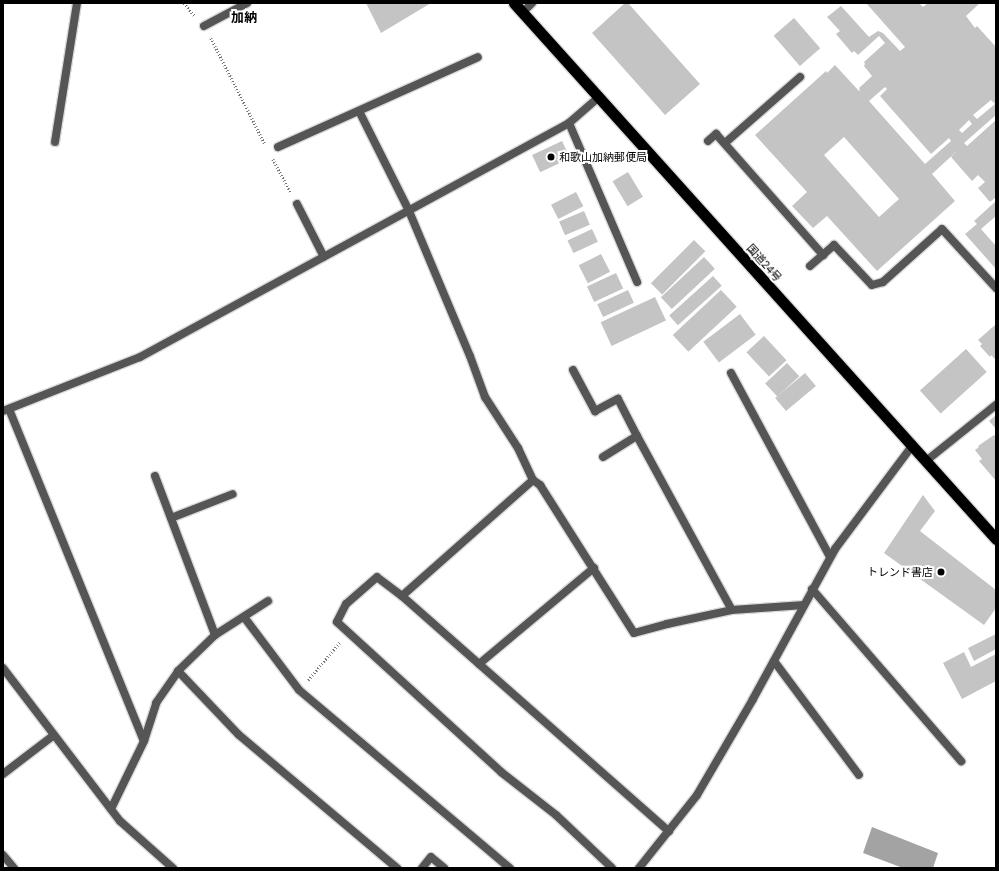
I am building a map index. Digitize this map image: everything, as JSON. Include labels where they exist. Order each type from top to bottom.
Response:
[{"type":"highway","name":"国道24号","points":[[514,3],[996,539]]},
{"type":"street","points":[[55,142],[77,3]]},
{"type":"street","points":[[204,26],[247,3]]},
{"type":"street","points":[[523,12],[532,3]]},
{"type":"street","points":[[278,147],[478,57]]},
{"type":"street","points":[[725,143],[800,77]]},
{"type":"street","points":[[144,741],[6,410],[140,357],[569,123],[598,98]]},
{"type":"street","points":[[359,111],[408,211],[470,356],[485,397],[518,448],[533,480],[540,485],[634,633],[667,624],[732,610],[804,605]]},
{"type":"street","points":[[569,123],[637,282]]},
{"type":"street","points":[[708,141],[716,134],[823,255]]},
{"type":"street","points":[[297,204],[324,257]]},
{"type":"street","points":[[810,266],[834,245],[872,285],[883,282],[942,228],[996,288]]},
{"type":"street","points":[[573,370],[595,411],[618,400],[732,610]]},
{"type":"street","points":[[731,373],[830,557]]},
{"type":"street","points":[[926,462],[996,405]]},
{"type":"street","points":[[603,456],[637,436]]},
{"type":"street","points":[[639,868],[697,795],[774,661],[830,557],[853,523],[912,446]]},
{"type":"street","points":[[155,476],[215,635]]},
{"type":"street","points":[[402,596],[533,480]]},
{"type":"street","points":[[171,518],[233,494]]},
{"type":"street","points":[[479,664],[594,568]]},
{"type":"street","points":[[612,868],[556,815],[501,772],[348,633],[337,622],[346,604],[377,577],[402,596],[669,831]]},
{"type":"street","points":[[812,589],[961,761]]},
{"type":"street","points":[[111,809],[144,741],[156,703],[178,671],[215,635],[268,601]]},
{"type":"street","points":[[244,617],[299,690],[510,868]]},
{"type":"street","points":[[774,661],[858,775]]},
{"type":"street","points":[[3,668],[120,821],[173,868]]},
{"type":"street","points":[[178,671],[239,735],[397,868]]},
{"type":"street","points":[[3,774],[54,735]]},
{"type":"street","points":[[3,855],[14,868]]},
{"type":"street","points":[[422,868],[431,857],[444,868]]},
{"type":"path","points":[[184,3],[204,26],[268,149]]},
{"type":"path","points":[[272,156],[297,204]]},
{"type":"path","points":[[299,690],[348,633]]},
{"type":"shaded area","points":[[872,827],[938,853],[933,868],[903,868],[863,853]]},
{"type":"building","points":[[366,3],[431,3],[381,33]]},
{"type":"building","points":[[625,3],[628,3],[700,84],[665,115],[592,33]]},
{"type":"building","points":[[866,3],[919,3],[923,7],[928,3],[980,3],[966,16],[975,28],[977,26],[996,47],[996,115],[964,143],[967,146],[996,120],[996,197],[990,202],[978,188],[985,182],[978,175],[972,181],[951,157],[958,150],[932,174],[955,201],[877,271],[827,216],[813,228],[792,206],[807,192],[755,135],[826,71],[827,73],[835,65],[859,91],[859,88],[872,76],[864,66],[864,62],[885,43],[879,36],[858,55],[854,51],[852,53],[836,34],[840,31],[827,17],[841,6],[869,37],[878,31],[883,33],[900,51],[905,47]],"holes":[[[885,87],[887,89],[880,96],[931,154],[949,138],[951,141],[925,164],[869,101]],[[991,100],[995,104],[977,119],[973,115]],[[969,120],[972,124],[962,133],[959,130]],[[844,137],[899,199],[879,217],[824,155]]]},
{"type":"building","points":[[794,18],[820,48],[800,66],[774,36]]},
{"type":"building","points":[[562,141],[570,158],[540,172],[532,155]]},
{"type":"building","points":[[628,172],[643,197],[628,206],[613,181]]},
{"type":"building","points":[[576,192],[583,206],[558,219],[551,205]]},
{"type":"building","points":[[996,201],[996,216],[981,229],[996,246],[996,269],[965,234],[977,224],[974,221]]},
{"type":"building","points":[[584,211],[590,225],[565,235],[559,222]]},
{"type":"building","points":[[592,229],[598,242],[573,253],[568,240]]},
{"type":"building","points":[[694,240],[705,251],[662,294],[651,283]]},
{"type":"building","points":[[601,254],[610,272],[588,283],[579,265]]},
{"type":"building","points":[[704,257],[715,269],[672,309],[661,297]]},
{"type":"building","points":[[616,273],[623,288],[594,302],[587,287]]},
{"type":"building","points":[[713,276],[722,286],[678,325],[669,315]]},
{"type":"building","points":[[628,290],[634,303],[603,317],[597,304]]},
{"type":"building","points":[[721,290],[737,307],[688,352],[673,335]]},
{"type":"building","points":[[655,297],[666,321],[612,346],[601,322]]},
{"type":"building","points":[[740,314],[756,335],[719,362],[703,342]]},
{"type":"building","points":[[996,324],[996,360],[991,355],[990,357],[980,346],[982,344],[978,340]]},
{"type":"building","points":[[764,336],[787,360],[769,377],[746,352]]},
{"type":"building","points":[[966,349],[987,372],[941,414],[920,390]]},
{"type":"building","points":[[787,363],[799,376],[777,397],[765,383]]},
{"type":"building","points":[[805,373],[816,386],[786,411],[775,398]]},
{"type":"building","points":[[996,415],[996,429],[989,421]]},
{"type":"building","points":[[994,435],[996,437],[996,481],[979,461],[982,459],[975,450],[979,447],[978,446]]},
{"type":"building","name":"トレンド書店","points":[[923,495],[935,511],[920,531],[996,590],[996,608],[984,625],[884,553]]},
{"type":"building","points":[[996,634],[996,649],[974,661],[968,648]]},
{"type":"building","points":[[964,652],[971,667],[996,654],[996,681],[962,699],[943,663]]},
{"type":"place","name":"和歌山加納郵便局","points":[[551,157]]},
{"type":"place","name":"トレンド書店","points":[[941,572]]},
{"type":"district","name":"加納","points":[[244,17]]}]
